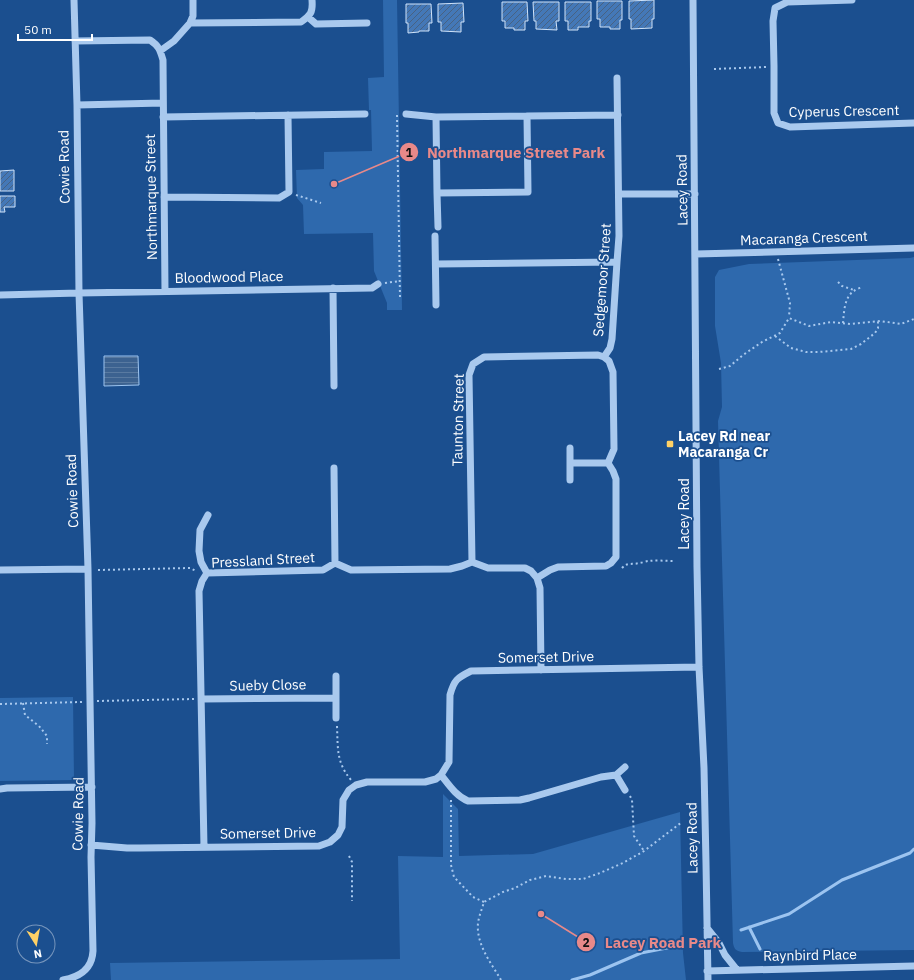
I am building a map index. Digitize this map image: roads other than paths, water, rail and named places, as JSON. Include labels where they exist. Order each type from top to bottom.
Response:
[{"type":"street","name":"Cowie Road","points":[[62,980],[78,975],[87,969],[92,956],[92,787],[88,569],[79,293],[77,105],[74,0]]},
{"type":"street","points":[[75,41],[150,40],[157,44],[160,50],[174,41],[190,23],[193,16],[193,0]]},
{"type":"street","points":[[190,23],[301,22],[308,17],[312,10],[312,0]]},
{"type":"street","name":"Lacey Road","points":[[693,0],[697,559],[699,668],[704,768],[708,980]]},
{"type":"street","name":"Cyperus Crescent","points":[[852,0],[787,2],[775,8],[773,21],[774,113],[778,123],[790,127],[914,123]]},
{"type":"street","points":[[308,17],[316,24],[367,23]]},
{"type":"street","name":"Northmarque Street","points":[[160,50],[163,60],[166,291]]},
{"type":"street","name":"Sedgemoor Street","points":[[608,463],[614,449],[613,372],[609,361],[604,357],[610,348],[612,339],[616,262],[619,236],[617,78]]},
{"type":"street","points":[[77,105],[163,103]]},
{"type":"street","points":[[164,117],[365,114]]},
{"type":"street","points":[[406,114],[436,117],[618,115]]},
{"type":"street","points":[[164,197],[279,198],[290,192],[288,115]]},
{"type":"street","points":[[437,193],[528,192],[527,116]]},
{"type":"street","points":[[436,117],[438,227]]},
{"type":"street","points":[[619,194],[695,194]]},
{"type":"street","points":[[435,236],[436,305]]},
{"type":"street","name":"Macaranga Crescent","points":[[696,254],[914,248]]},
{"type":"street","points":[[436,264],[616,262]]},
{"type":"street","name":"Bloodwood Place","points":[[0,295],[372,288],[378,284]]},
{"type":"street","points":[[333,288],[334,386]]},
{"type":"street","name":"Taunton Street","points":[[472,562],[469,375],[473,364],[484,357],[598,355],[604,357]]},
{"type":"street","points":[[570,448],[570,480]]},
{"type":"street","points":[[537,578],[558,567],[606,566],[616,557],[616,479],[613,471],[608,463],[570,463]]},
{"type":"street","points":[[334,468],[336,563]]},
{"type":"street","points":[[207,573],[201,562],[199,551],[200,530],[208,515]]},
{"type":"street","points":[[472,562],[488,568],[525,568],[531,571],[537,578],[540,588],[541,670]]},
{"type":"street","name":"Pressland Street","points":[[204,847],[199,591],[202,581],[207,573],[323,570],[336,563],[351,570],[450,569],[472,562]]},
{"type":"street","points":[[0,570],[88,569]]},
{"type":"street","name":"Somerset Drive","points":[[91,845],[127,848],[318,846],[330,842],[338,835],[342,827],[343,800],[349,790],[356,785],[367,782],[425,782],[441,776],[449,762],[450,695],[453,684],[460,677],[470,671],[699,668]]},
{"type":"street","points":[[336,676],[336,718]]},
{"type":"street","name":"Sueby Close","points":[[202,699],[336,698]]},
{"type":"street","points":[[441,776],[461,798],[468,800],[520,800],[601,777],[616,775],[625,767]]},
{"type":"street","points":[[616,775],[625,790]]},
{"type":"street","points":[[0,789],[92,787]]},
{"type":"street","points":[[707,928],[719,942],[725,955],[737,970]]},
{"type":"street","name":"Raynbird Place","points":[[707,971],[914,966]]},
{"type":"waterway","points":[[741,930],[789,914],[842,880],[910,853],[914,849]]},
{"type":"waterway","points":[[749,927],[760,949]]},
{"type":"waterway","points":[[572,980],[590,975],[641,953],[682,945]]},
{"type":"place","name":"Northmarque Street Park","points":[[334,184]]},
{"type":"place","name":"Lacey Rd near Macaranga Cr","points":[[670,444]]},
{"type":"place","name":"Lacey Road Park","points":[[541,914]]}]
